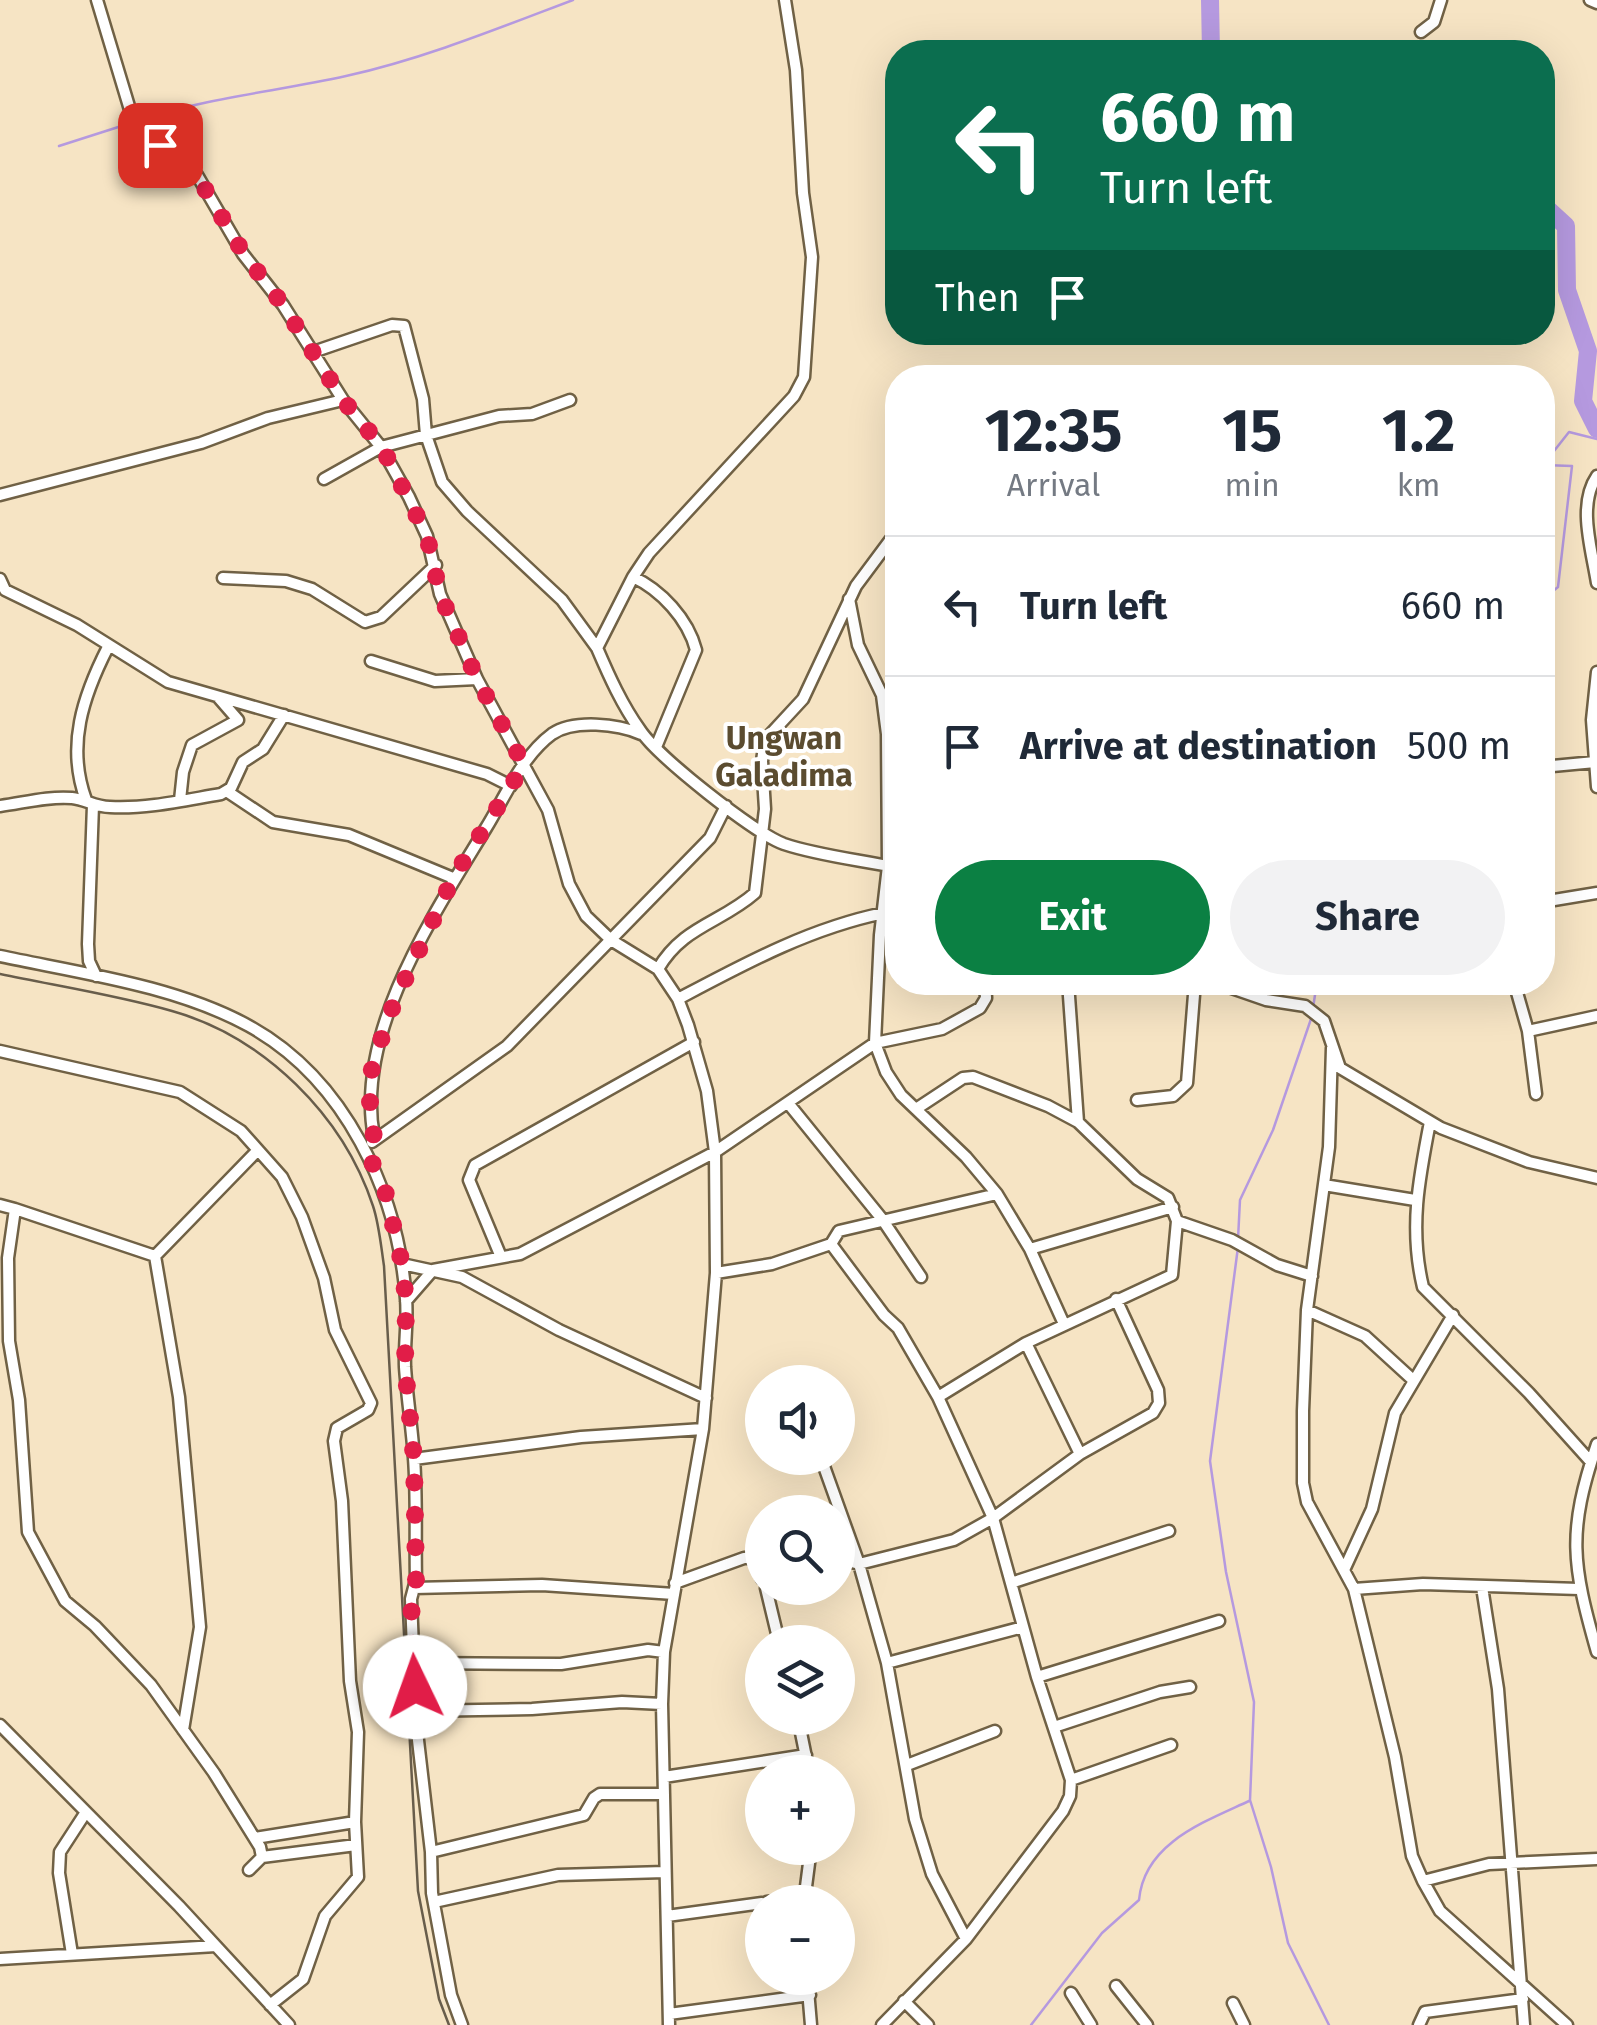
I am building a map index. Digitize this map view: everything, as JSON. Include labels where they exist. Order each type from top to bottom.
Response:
[{"type":"street","points":[[96,0],[133,116],[160,145],[196,174],[228,230],[343,400],[382,447],[427,536],[440,594],[477,679],[548,810],[568,884],[586,916],[611,940],[658,968],[678,999],[694,1042],[707,1091],[715,1152],[716,1274],[703,1429],[664,1652],[669,2020],[805,1995]]},
{"type":"street","points":[[597,648],[633,576],[695,501],[794,396],[804,377],[812,257],[803,194],[796,70],[785,0]]},
{"type":"street","points":[[1421,32],[1434,22],[1442,0]]},
{"type":"street","points":[[313,352],[392,325],[404,326],[423,399],[426,435],[442,482],[562,600],[597,648],[642,734],[763,834],[786,844],[885,865]]},
{"type":"street","points":[[0,495],[201,443],[268,418],[343,400]]},
{"type":"street","points":[[324,479],[382,447],[499,416],[532,414],[570,400]]},
{"type":"street","points":[[1596,476],[1586,504],[1597,583]]},
{"type":"street","points":[[658,968],[682,937],[755,893],[765,809],[765,740],[804,700],[850,599],[885,548]]},
{"type":"street","points":[[223,578],[286,581],[312,589],[365,622],[374,622],[436,566]]},
{"type":"street","points":[[633,576],[654,586],[688,630],[696,650],[656,747]]},
{"type":"street","points":[[0,580],[5,590],[76,625],[168,682],[487,774],[511,786]]},
{"type":"street","points":[[850,599],[858,645],[882,694],[885,733]]},
{"type":"street","points":[[96,976],[89,961],[88,944],[89,803],[79,782],[76,748],[82,704],[108,647]]},
{"type":"street","points":[[371,662],[434,681],[477,679]]},
{"type":"street","points":[[1597,672],[1592,720],[1597,787]]},
{"type":"street","points":[[180,800],[183,772],[192,746],[238,720],[217,696]]},
{"type":"street","points":[[228,792],[242,762],[263,749],[284,715]]},
{"type":"street","points":[[374,1138],[372,1066],[410,962],[453,878],[524,765],[553,733],[574,727],[600,725],[642,734]]},
{"type":"street","points":[[1555,766],[1595,762]]},
{"type":"street","points":[[0,806],[64,797],[138,807],[228,792],[274,822],[348,835],[453,878]]},
{"type":"street","points":[[367,1151],[374,1138],[401,1124],[508,1046],[710,838],[726,806]]},
{"type":"street","points":[[1555,900],[1597,894]]},
{"type":"street","points":[[885,908],[880,935],[875,1044],[886,1072],[901,1095],[966,1157],[997,1194],[1030,1249],[1064,1324]]},
{"type":"street","points":[[678,999],[804,938],[848,920],[884,913]]},
{"type":"street","points":[[0,956],[177,998],[248,1026],[295,1058],[338,1108],[367,1151],[386,1194],[406,1301],[405,1366],[414,1459],[411,1600],[416,1711],[434,1902],[450,1995],[462,2025]]},
{"type":"street","points":[[406,1301],[433,1270],[533,1248],[715,1152],[875,1044],[942,1029],[980,1008],[986,995]]},
{"type":"street","points":[[1069,995],[1078,1122]]},
{"type":"street","points":[[1137,1100],[1174,1096],[1187,1083],[1194,995]]},
{"type":"street","points":[[1252,995],[1305,1006],[1324,1021],[1340,1068],[1430,1122],[1529,1162],[1597,1178]]},
{"type":"street","points":[[1518,995],[1528,1031],[1536,1094]]},
{"type":"street","points":[[1528,1031],[1597,1016]]},
{"type":"street","points":[[501,1257],[469,1180],[475,1166],[694,1042]]},
{"type":"street","points":[[1332,1048],[1329,1147],[1307,1310],[1303,1483],[1307,1502],[1354,1589],[1395,1756],[1412,1856],[1422,1881],[1440,1911],[1567,2025]]},
{"type":"street","points":[[0,1052],[180,1092],[242,1131],[282,1178],[302,1217],[324,1278],[335,1330],[371,1403],[368,1410],[337,1428],[334,1440],[342,1501],[350,1681],[358,1732],[358,1878],[325,1916],[302,1979],[270,2005]]},
{"type":"street","points":[[916,1109],[964,1078],[973,1077],[1048,1106],[1078,1122],[1137,1179],[1168,1198],[1177,1220],[1172,1274],[1026,1343],[938,1398]]},
{"type":"street","points":[[788,1103],[882,1220],[921,1278]]},
{"type":"street","points":[[1430,1122],[1415,1200],[1418,1269],[1423,1287],[1591,1462]]},
{"type":"street","points":[[155,1256],[258,1150]]},
{"type":"street","points":[[1324,1185],[1415,1200]]},
{"type":"street","points":[[716,1274],[772,1264],[831,1244],[840,1232],[882,1220],[997,1194]]},
{"type":"street","points":[[0,1204],[155,1256]]},
{"type":"street","points":[[1030,1249],[1173,1207]]},
{"type":"street","points":[[15,1209],[8,1258],[9,1341],[19,1400],[28,1532],[65,1601],[96,1626],[152,1685],[255,1838],[262,1857]]},
{"type":"street","points":[[1177,1220],[1312,1276]]},
{"type":"street","points":[[831,1244],[898,1328],[938,1398],[993,1518],[1037,1677],[1071,1780],[1070,1796],[1063,1811],[966,1939],[882,2025]]},
{"type":"street","points":[[155,1256],[179,1397],[199,1614],[183,1730]]},
{"type":"street","points":[[402,1264],[462,1276],[559,1330],[706,1398]]},
{"type":"street","points":[[855,1563],[954,1540],[993,1518],[1080,1454],[1153,1413],[1159,1403],[1158,1390],[1116,1299]]},
{"type":"street","points":[[1307,1310],[1365,1336],[1412,1379]]},
{"type":"street","points":[[1344,1570],[1372,1509],[1395,1412],[1452,1315]]},
{"type":"street","points":[[1026,1343],[1080,1454]]},
{"type":"street","points":[[414,1459],[580,1437],[703,1429]]},
{"type":"street","points":[[1597,1444],[1574,1526],[1579,1589],[1597,1652]]},
{"type":"street","points":[[827,1475],[859,1564],[887,1662],[915,1818],[932,1874],[966,1939]]},
{"type":"street","points":[[1581,1495],[1597,1498]]},
{"type":"street","points":[[1011,1584],[1169,1532]]},
{"type":"street","points":[[414,1588],[542,1585],[674,1589],[745,1561]]},
{"type":"street","points":[[1354,1589],[1423,1584],[1579,1589]]},
{"type":"street","points":[[1482,1587],[1498,1689],[1524,2025]]},
{"type":"street","points":[[1037,1677],[1219,1621]]},
{"type":"street","points":[[887,1662],[1023,1627]]},
{"type":"street","points":[[414,1663],[560,1664],[648,1650],[664,1652]]},
{"type":"street","points":[[1054,1727],[1160,1692],[1190,1687]]},
{"type":"street","points":[[416,1711],[532,1709],[622,1702],[662,1704]]},
{"type":"street","points":[[0,1725],[288,2025]]},
{"type":"street","points":[[906,1765],[995,1732]]},
{"type":"street","points":[[802,1735],[806,1755]]},
{"type":"street","points":[[1071,1780],[1171,1745]]},
{"type":"street","points":[[664,1777],[745,1764]]},
{"type":"street","points":[[431,1852],[584,1816],[600,1794],[664,1794]]},
{"type":"street","points":[[72,1954],[59,1872],[60,1852],[86,1812]]},
{"type":"street","points":[[255,1838],[355,1822]]},
{"type":"street","points":[[249,1870],[262,1857],[356,1844]]},
{"type":"street","points":[[1422,1881],[1490,1864],[1597,1860]]},
{"type":"street","points":[[434,1902],[558,1876],[666,1872]]},
{"type":"street","points":[[667,1916],[745,1906]]},
{"type":"street","points":[[0,1959],[216,1946]]},
{"type":"street","points":[[1116,1986],[1146,2025]]},
{"type":"street","points":[[1071,1992],[1091,2025]]},
{"type":"street","points":[[810,1995],[811,2025]]},
{"type":"street","points":[[1418,2025],[1425,2012],[1523,1999]]},
{"type":"street","points":[[904,2001],[928,2025]]},
{"type":"street","points":[[1234,2003],[1244,2025]]},
{"type":"waterway","points":[[142,119],[404,61],[573,0]]},
{"type":"waterway","points":[[1210,0],[1211,40]]},
{"type":"waterway","points":[[59,146],[134,122]]},
{"type":"waterway","points":[[1555,216],[1566,226],[1567,290],[1588,351],[1583,401],[1597,429]]},
{"type":"waterway","points":[[1555,450],[1569,432],[1597,439]]},
{"type":"waterway","points":[[1555,465],[1572,466],[1555,589]]},
{"type":"waterway","points":[[1313,1008],[1315,995]]},
{"type":"waterway","points":[[1238,1239],[1240,1200],[1273,1130],[1312,1016]]},
{"type":"waterway","points":[[1238,1247],[1210,1461],[1226,1572],[1254,1702],[1250,1800],[1271,1867],[1288,1943],[1329,2025]]},
{"type":"waterway","points":[[1031,2025],[1102,1933],[1139,1900],[1143,1880],[1164,1849],[1196,1827],[1249,1801]]},
{"type":"railway","points":[[0,974],[172,1011],[238,1040],[296,1084],[342,1141],[360,1173],[375,1213],[384,1266],[418,1891],[439,1999],[449,2025]]},
{"type":"district","name":"Ungwan Galadima","points":[[784,756]]},
{"type":"route","points":[[160,145],[196,174],[220,218],[283,305],[343,400],[382,447],[427,536],[440,594],[477,679],[524,765],[453,878],[410,962],[372,1066],[370,1119],[374,1138],[367,1151],[386,1194],[406,1301],[405,1366],[414,1459],[416,1580],[411,1600],[415,1687]]}]
